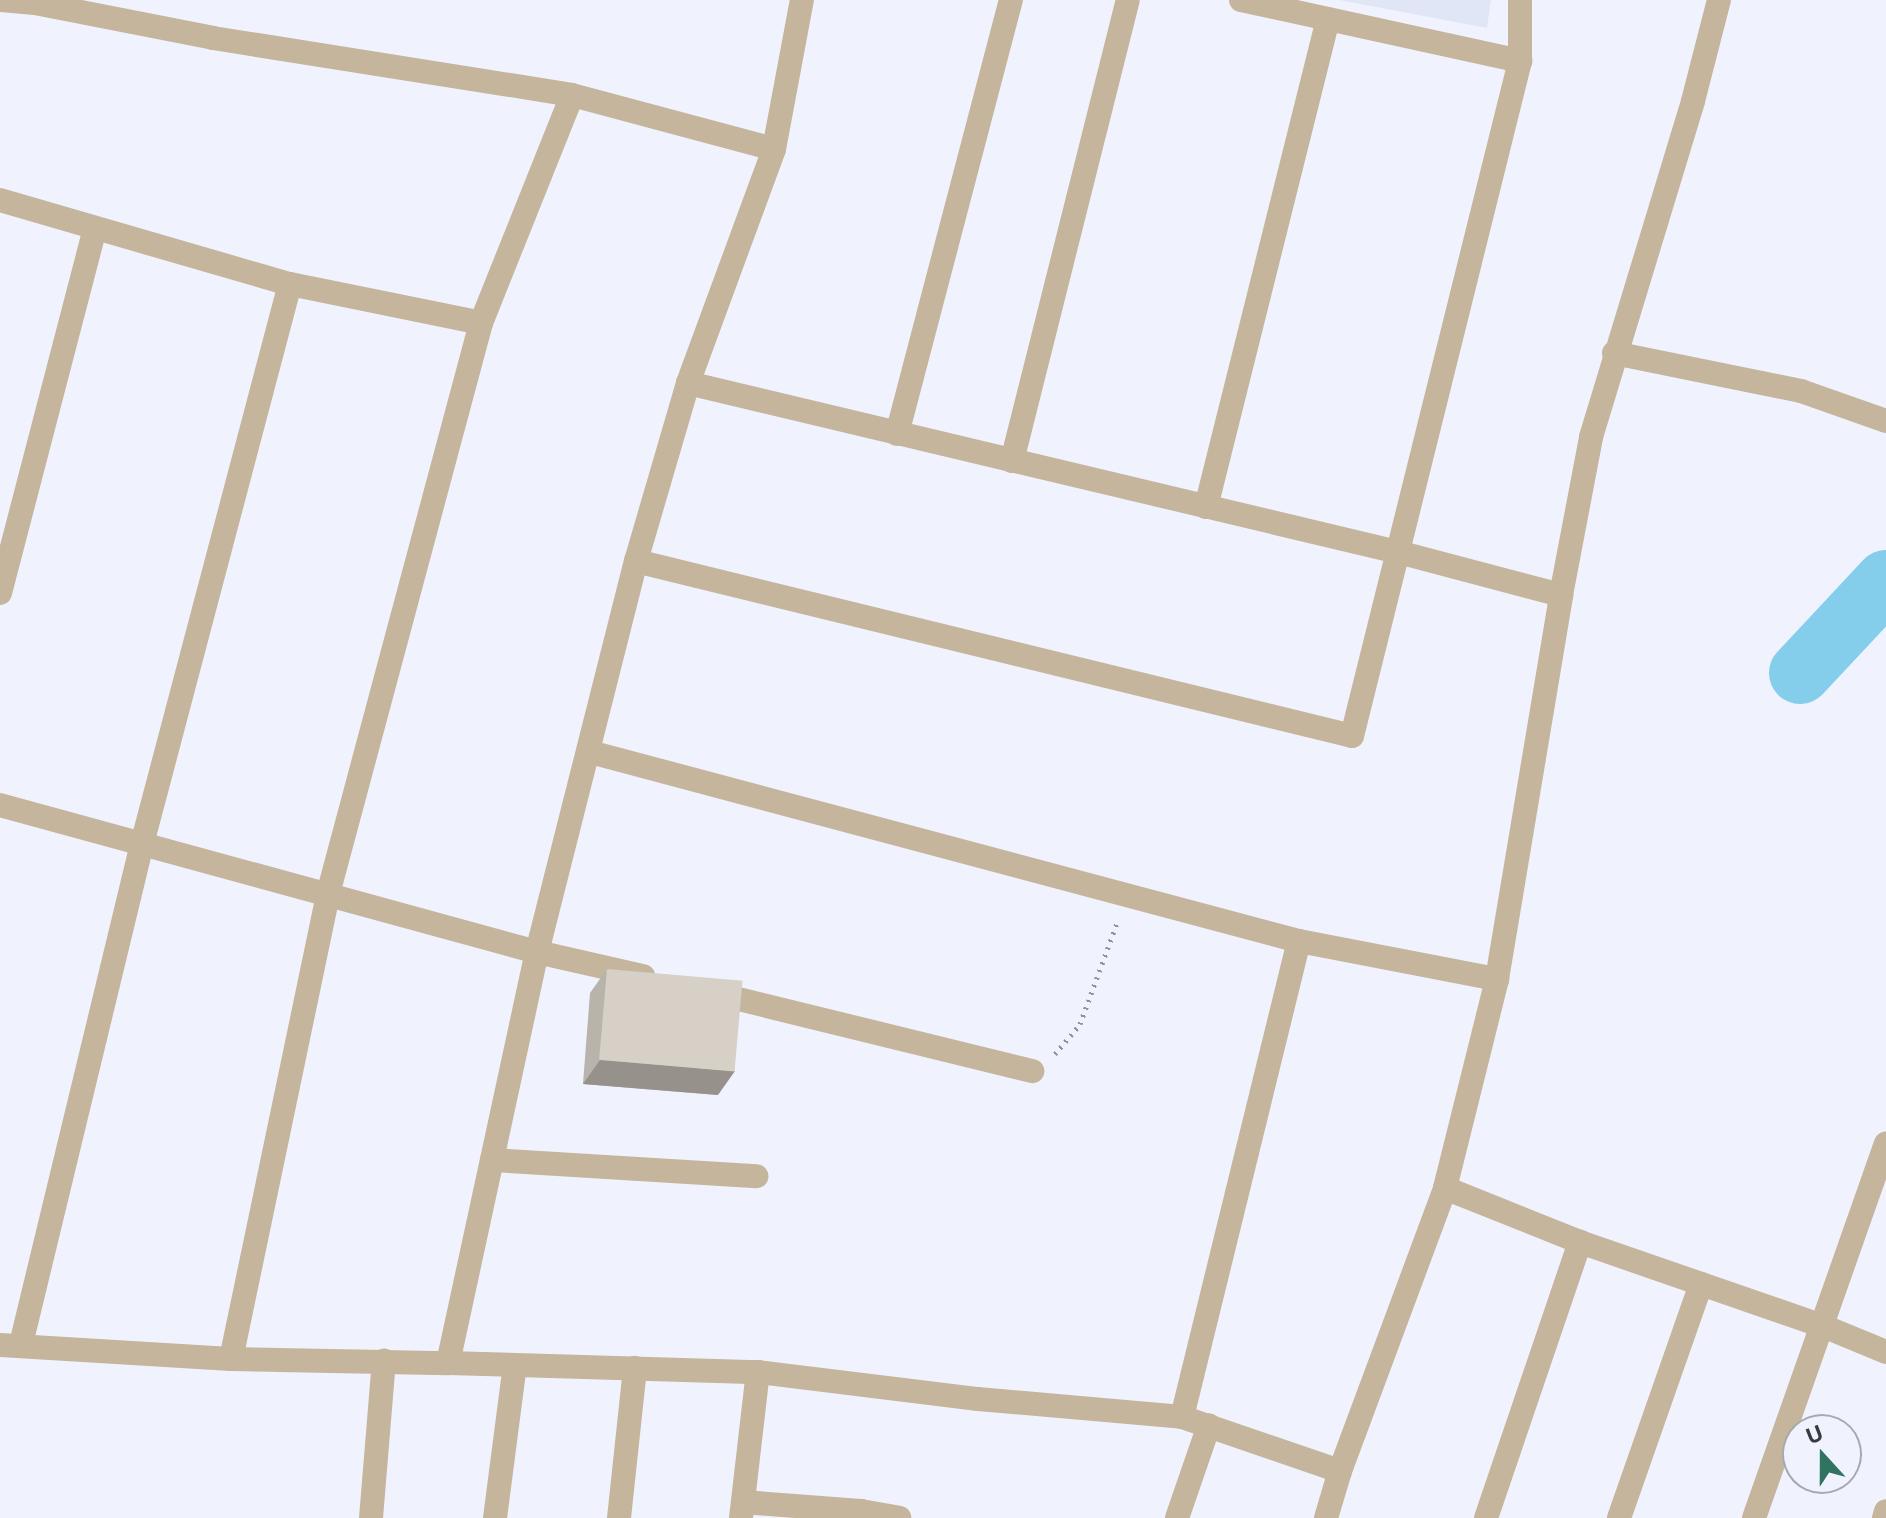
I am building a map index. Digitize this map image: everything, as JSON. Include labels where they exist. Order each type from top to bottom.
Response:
[{"type":"street","points":[[0,0],[35,3],[213,38],[572,95],[774,149]]},
{"type":"street","points":[[448,1363],[537,952],[636,561],[688,383],[774,149],[802,0]]},
{"type":"street","points":[[897,434],[1011,0]]},
{"type":"street","points":[[1012,461],[1128,0]]},
{"type":"street","points":[[1241,0],[1520,61]]},
{"type":"street","points":[[636,561],[1352,736],[1520,61],[1520,0]]},
{"type":"street","points":[[1326,1518],[1340,1471],[1445,1188],[1497,979],[1561,595],[1591,437],[1693,101],[1719,0]]},
{"type":"street","points":[[1206,507],[1328,19]]},
{"type":"street","points":[[231,1359],[328,894],[481,323],[572,95]]},
{"type":"street","points":[[0,200],[290,284],[481,323]]},
{"type":"street","points":[[0,593],[95,229]]},
{"type":"street","points":[[290,284],[11,1344],[231,1359],[758,1372],[978,1399],[1182,1417],[1340,1471]]},
{"type":"street","points":[[1614,353],[1801,391],[1886,421]]},
{"type":"street","points":[[688,383],[1398,552],[1561,595]]},
{"type":"street","points":[[590,752],[1299,941],[1497,979]]},
{"type":"street","points":[[0,805],[537,952],[660,980]]},
{"type":"street","points":[[1182,1417],[1299,941]]},
{"type":"street","points":[[690,987],[1032,1071]]},
{"type":"street","points":[[1754,1518],[1886,1144]]},
{"type":"street","points":[[492,1160],[757,1176]]},
{"type":"street","points":[[1445,1188],[1580,1242],[1823,1326],[1886,1352]]},
{"type":"street","points":[[1486,1518],[1580,1242]]},
{"type":"street","points":[[1619,1518],[1701,1284]]},
{"type":"street","points":[[371,1518],[384,1361]]},
{"type":"street","points":[[495,1518],[515,1365]]},
{"type":"street","points":[[619,1518],[635,1368]]},
{"type":"street","points":[[758,1372],[742,1510],[899,1518]]},
{"type":"street","points":[[1177,1518],[1209,1425]]},
{"type":"street","points":[[1884,1518],[1886,1511]]},
{"type":"path","points":[[1032,1071],[1064,1047],[1080,1024],[1126,897]]},
{"type":"shaded area","points":[[1339,0],[1491,0],[1487,28]]},
{"type":"building","points":[[607,969],[742,981],[735,1072],[599,1060]]},
{"type":"waterway","points":[[1800,673],[1886,581]]}]
